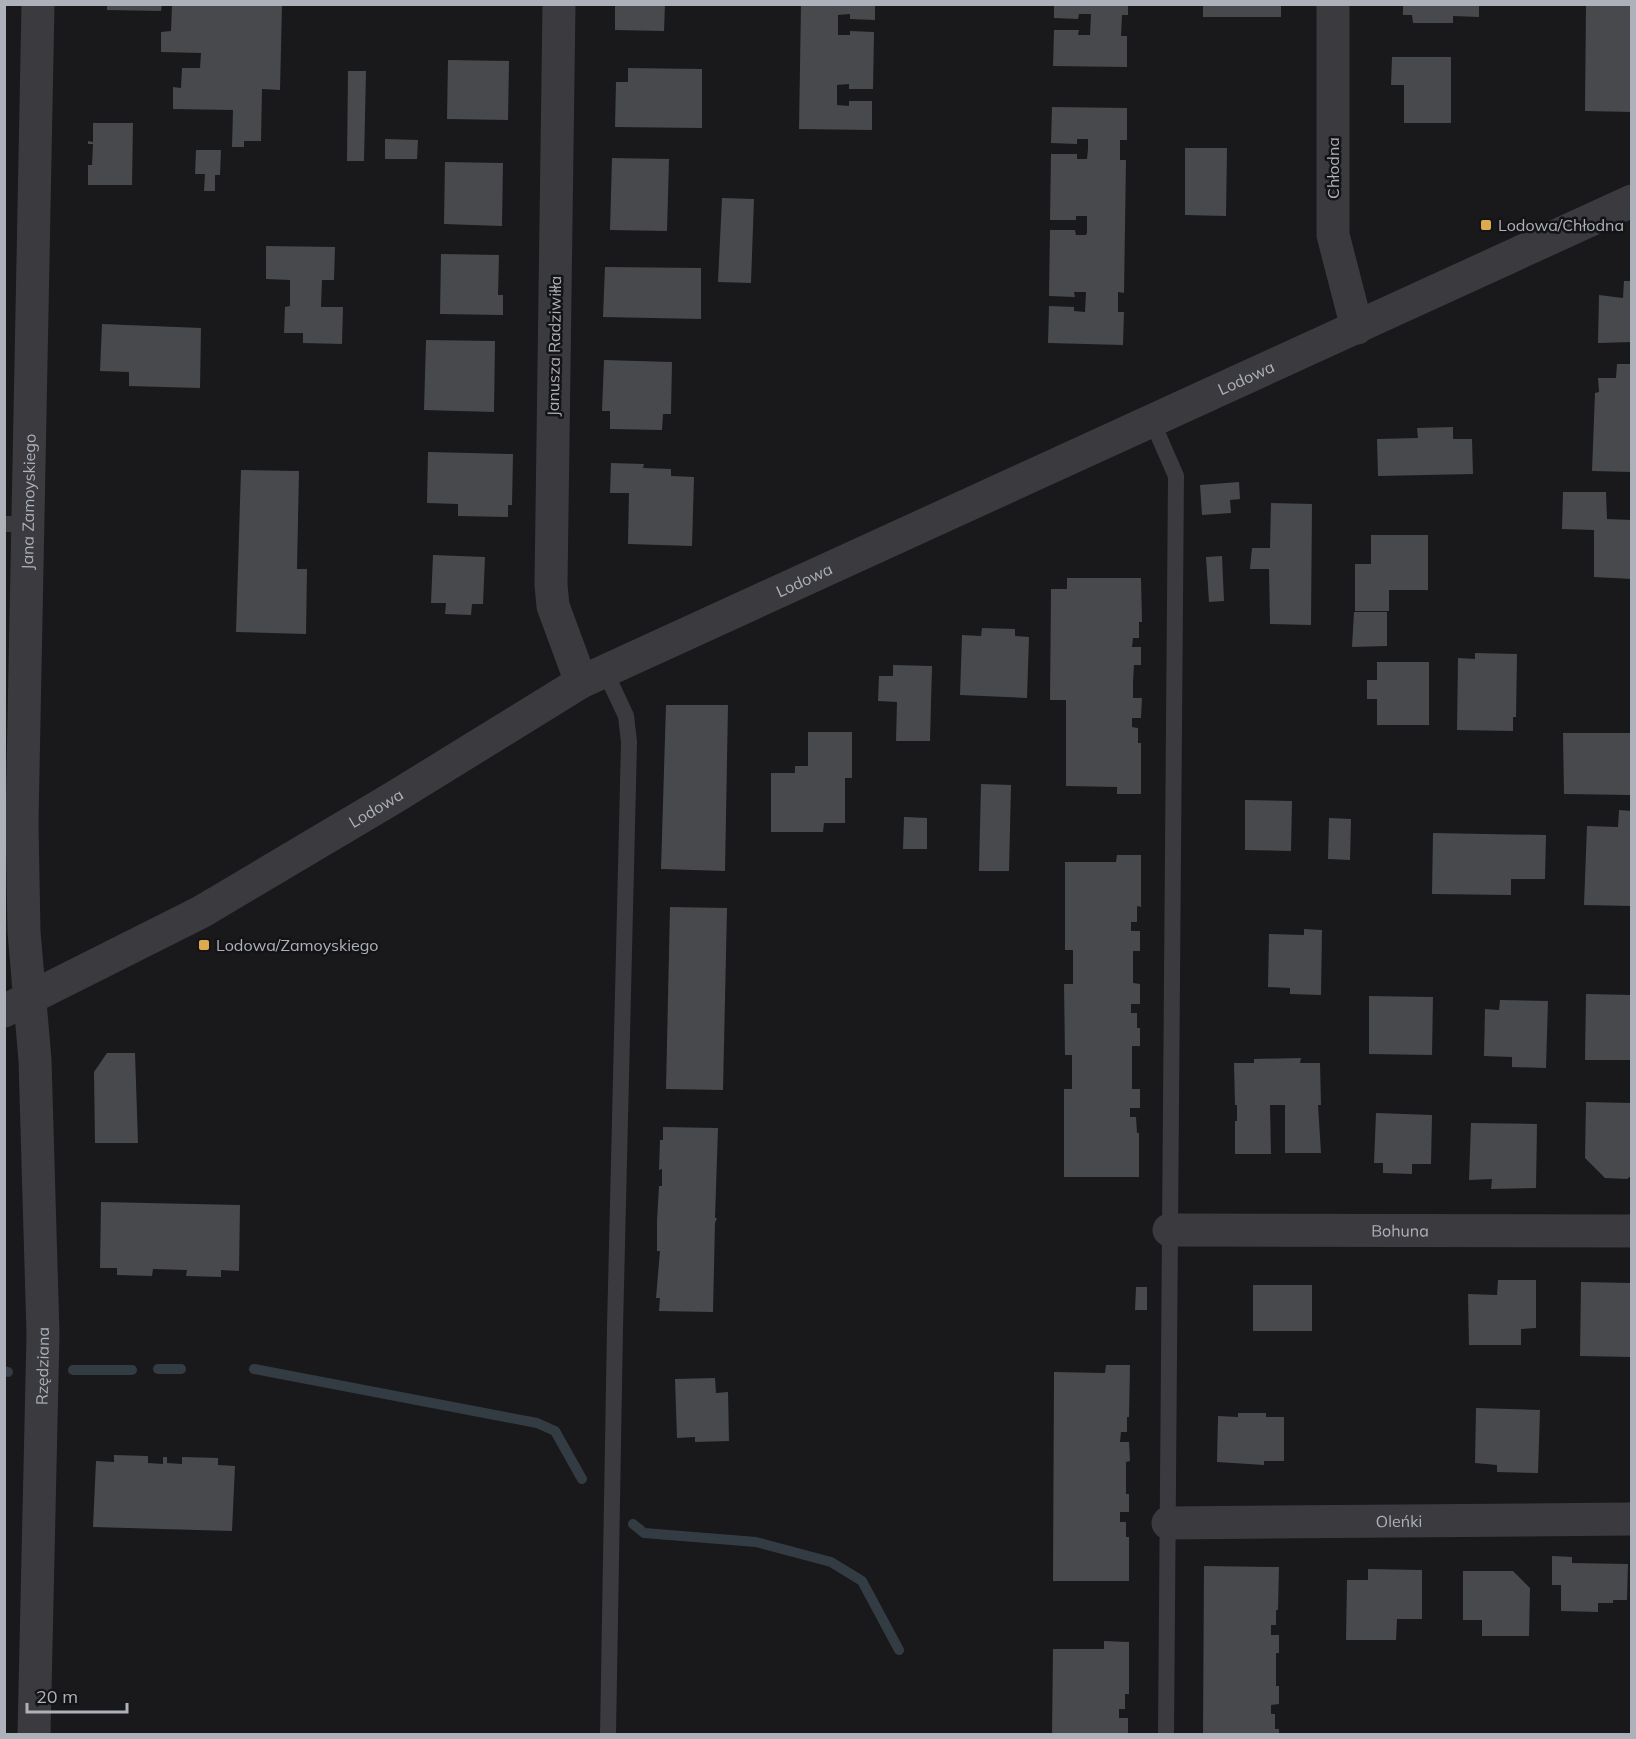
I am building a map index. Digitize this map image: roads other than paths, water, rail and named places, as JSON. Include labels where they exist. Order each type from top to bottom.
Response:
[{"type":"street","name":"Jana Zamoyskiego","points":[[17,1005],[24,932],[16,524],[38,4]]},
{"type":"street","name":"Janusza Radziwiłła","points":[[559,4],[550,585],[553,606],[593,676]]},
{"type":"street","name":"Chłodna","points":[[1333,4],[1333,235],[1357,328]]},
{"type":"street","name":"Lodowa","points":[[17,1005],[201,912],[593,676],[1632,201]]},
{"type":"street","name":"Rzędziana","points":[[17,1005],[35,1060],[43,1334],[34,1734]]},
{"type":"street","name":"Bohuna","points":[[1170,1230],[1632,1231]]},
{"type":"street","name":"Oleńki","points":[[1168,1523],[1632,1519]]},
{"type":"lane","points":[[1152,421],[1176,476],[1166,1734]]},
{"type":"lane","points":[[593,676],[626,716],[629,742],[608,1734]]},
{"type":"waterway","points":[[158,1369],[181,1369]]},
{"type":"waterway","points":[[254,1369],[537,1423],[555,1431],[582,1479]]},
{"type":"waterway","points":[[73,1370],[132,1370]]},
{"type":"waterway","points":[[4,1371],[8,1372]]},
{"type":"waterway","points":[[633,1524],[644,1533],[756,1542],[831,1562],[862,1581],[899,1650]]},
{"type":"place","name":"Lodowa/Chłodna","points":[[1486,225]]},
{"type":"place","name":"Lodowa/Zamoyskiego","points":[[204,945]]}]
